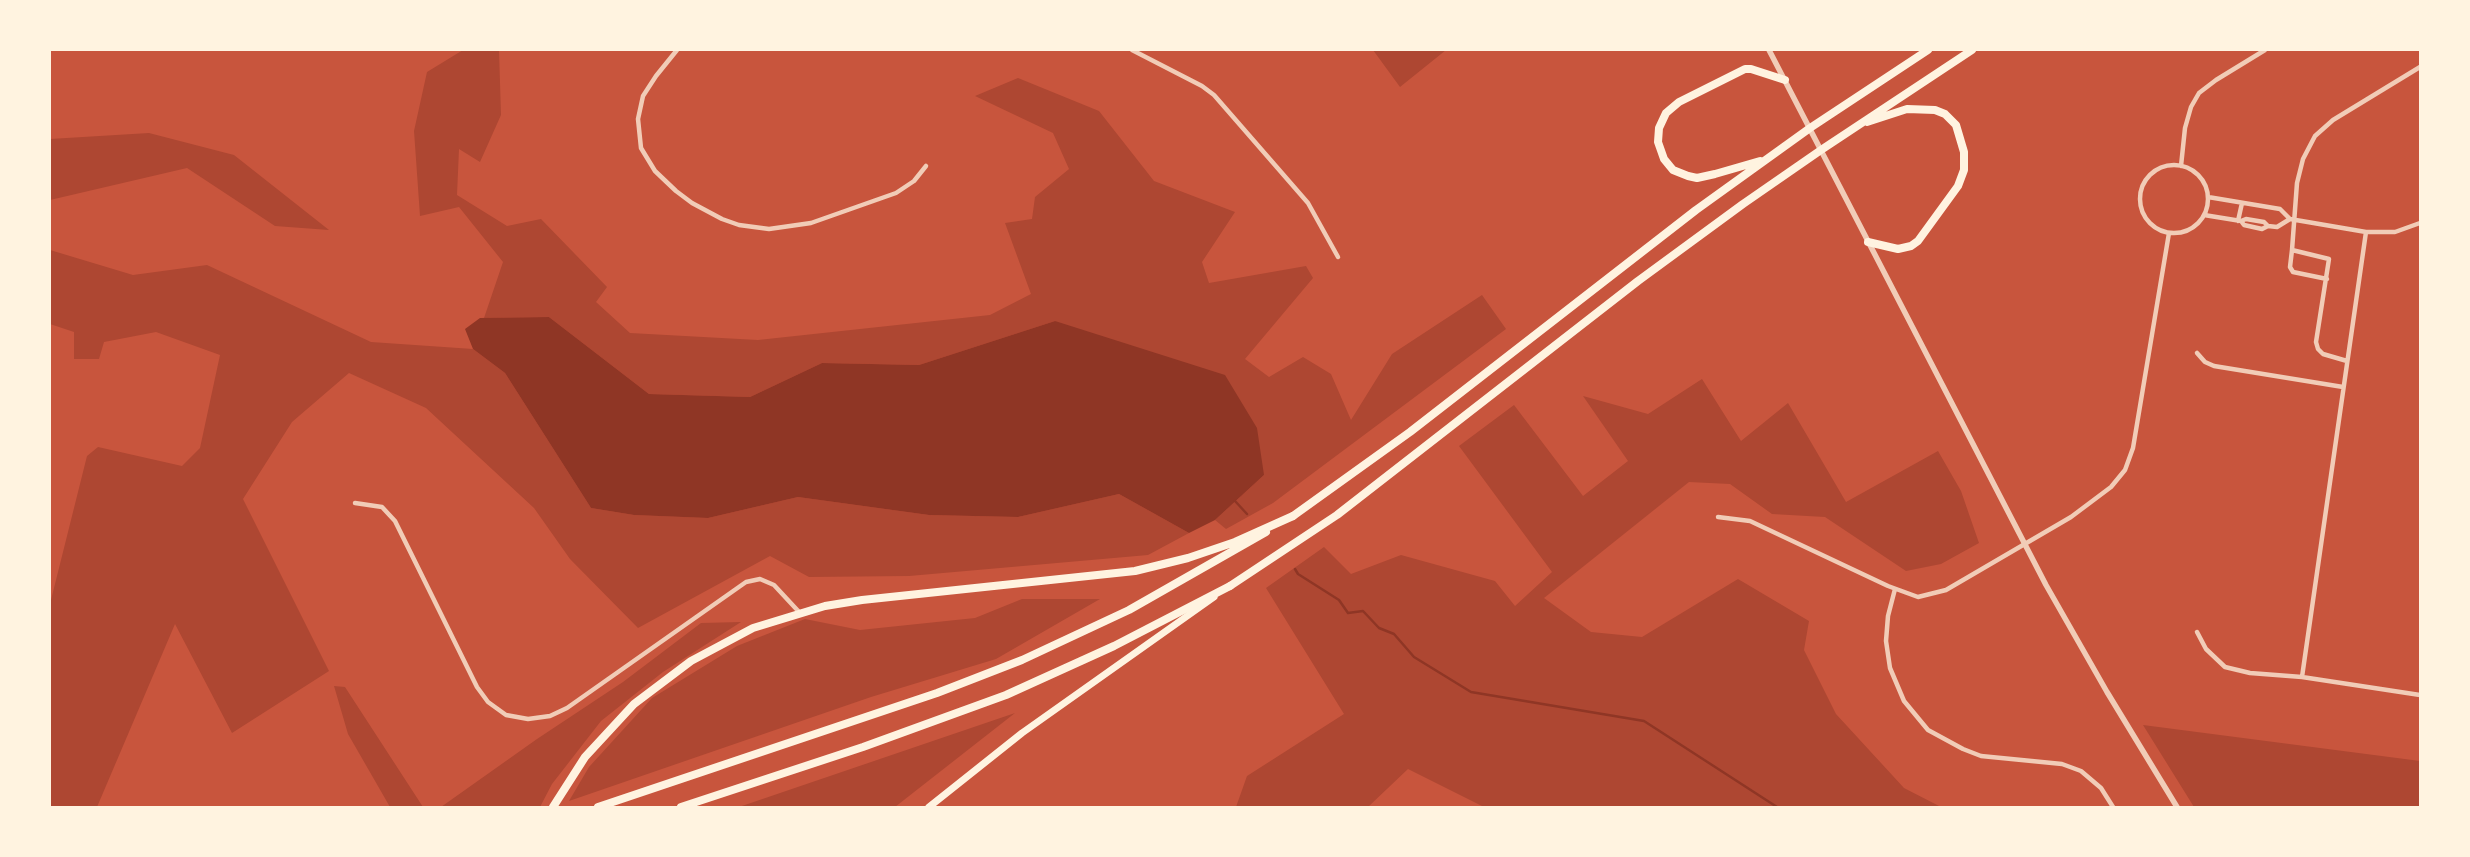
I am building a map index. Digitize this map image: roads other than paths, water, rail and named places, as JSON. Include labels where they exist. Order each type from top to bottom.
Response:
[{"type":"highway","points":[[598,807],[937,693],[1022,660],[1130,610],[1205,569],[1293,516],[1410,432],[1614,272],[1767,159],[1810,128],[1928,50]]},
{"type":"highway","points":[[682,807],[871,744],[1006,694],[1114,646],[1230,586],[1337,515],[1657,268],[1821,150],[1972,50]]},
{"type":"highway","points":[[1767,159],[1697,178],[1688,176],[1673,170],[1664,159],[1658,142],[1658,128],[1666,113],[1679,102],[1744,70],[1751,68],[1784,80]]},
{"type":"highway","points":[[1856,126],[1906,109],[1935,110],[1945,114],[1956,125],[1964,152],[1964,170],[1958,186],[1918,241],[1911,246],[1898,249],[1868,242]]},
{"type":"highway","points":[[554,804],[585,757],[610,728],[662,681],[724,642],[753,628],[800,612],[862,600],[1135,571],[1188,558],[1235,542],[1293,516]]},
{"type":"main road","points":[[929,807],[1022,733],[1230,586]]},
{"type":"street","points":[[677,50],[656,76],[644,96],[638,119],[641,148],[655,171],[676,191],[692,203],[722,219],[738,225],[769,229],[811,223],[896,193],[914,181],[926,166]]},
{"type":"street","points":[[1132,50],[1202,86],[1214,96],[1308,204],[1338,257]]},
{"type":"street","points":[[1770,50],[2026,545],[2098,677],[2177,807]]},
{"type":"street","points":[[2181,166],[2185,128],[2191,106],[2199,93],[2216,80],[2265,50]]},
{"type":"street","points":[[2327,279],[2293,272],[2290,267],[2292,220],[2301,167],[2315,136],[2333,120],[2420,67]]},
{"type":"street","points":[[2181,166],[2196,172],[2204,181],[2208,197],[2204,215],[2198,224],[2189,230],[2169,233],[2157,229],[2148,222],[2143,212],[2141,191],[2152,173],[2163,167],[2181,166]]},
{"type":"street","points":[[2208,197],[2280,210],[2292,220],[2366,232],[2395,232],[2420,223]]},
{"type":"street","points":[[2239,221],[2242,203]]},
{"type":"street","points":[[2204,215],[2239,221],[2244,225],[2262,229],[2268,226],[2277,227],[2292,220]]},
{"type":"street","points":[[2302,677],[2366,232]]},
{"type":"street","points":[[1718,517],[1750,521],[1895,590],[1918,597],[1940,592],[2026,545],[2094,502],[2112,487],[2125,470],[2133,448],[2169,233]]},
{"type":"street","points":[[2292,250],[2326,257],[2330,262],[2316,342],[2322,354],[2347,361]]},
{"type":"street","points":[[2198,353],[2205,362],[2214,366],[2343,388]]},
{"type":"street","points":[[355,503],[382,507],[395,521],[477,687],[488,702],[506,715],[528,719],[550,716],[568,708],[746,582],[760,579],[774,585],[800,612]]},
{"type":"street","points":[[1895,590],[1888,616],[1886,641],[1890,668],[1904,700],[1928,730],[1963,749],[1981,756],[2062,764],[2081,771],[2101,788],[2113,807]]},
{"type":"street","points":[[2197,632],[2206,649],[2225,667],[2250,673],[2302,677],[2420,695]]},
{"type":"waterway","points":[[1235,501],[1247,514]]},
{"type":"waterway","points":[[1295,569],[1298,574],[1339,600],[1348,613],[1363,611],[1379,628],[1394,634],[1414,657],[1471,692],[1644,721],[1777,807]]}]
